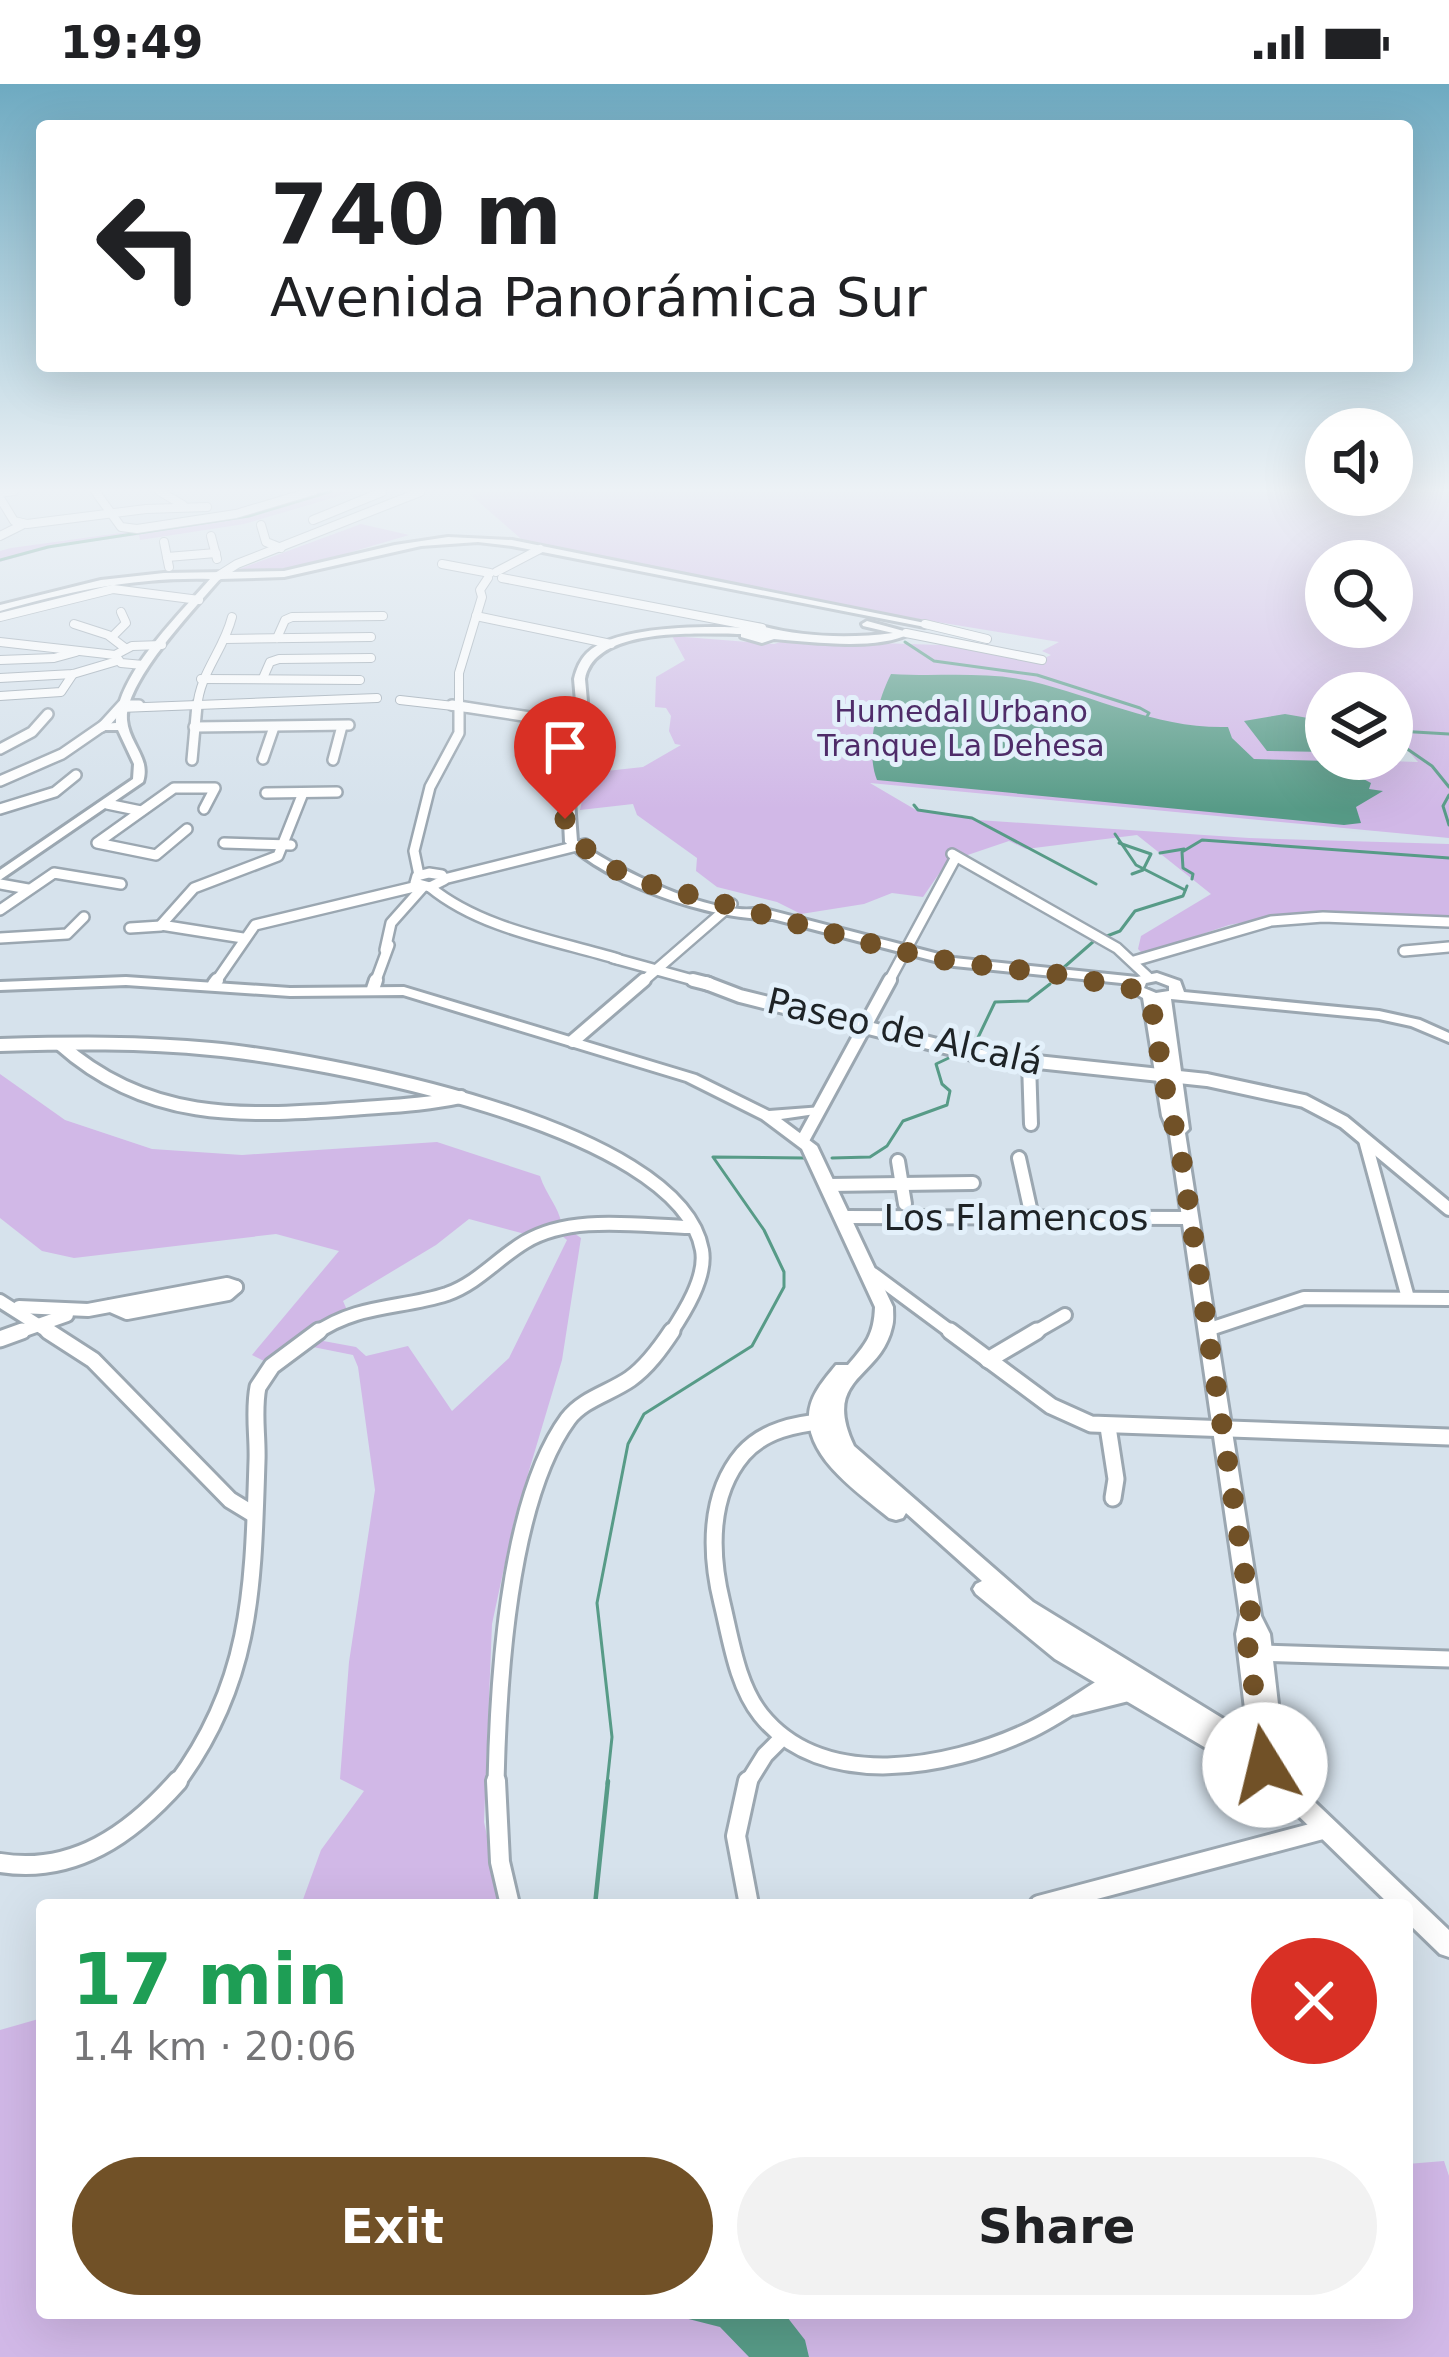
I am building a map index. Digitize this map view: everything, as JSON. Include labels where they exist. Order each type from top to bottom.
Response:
[{"type":"street","points":[[0,612],[63,597]]},
{"type":"street","points":[[0,612],[69,597]]},
{"type":"street","points":[[75,597],[85,604]]},
{"type":"street","points":[[158,597],[200,600]]},
{"type":"street","points":[[102,727],[121,713],[143,665],[202,597]]},
{"type":"street","points":[[428,881],[413,855],[433,779],[458,738],[459,674],[482,597]]},
{"type":"street","points":[[605,597],[752,631],[758,640],[776,634],[895,634],[1014,649]]},
{"type":"street","points":[[741,597],[895,634]]},
{"type":"street","points":[[781,597],[922,622],[1042,660]]},
{"type":"street","points":[[23,610],[38,617]]},
{"type":"street","points":[[112,637],[127,623],[121,612]]},
{"type":"street","points":[[277,638],[285,620],[292,617],[383,616]]},
{"type":"street","points":[[476,616],[611,644],[680,632],[895,634],[922,622]]},
{"type":"street","points":[[192,760],[201,679],[224,650],[232,617]]},
{"type":"street","points":[[843,636],[859,631],[859,622]]},
{"type":"street","points":[[74,624],[112,637],[125,648]]},
{"type":"street","points":[[226,639],[370,637]]},
{"type":"street","points":[[0,642],[37,640],[143,665]]},
{"type":"street","points":[[0,678],[73,674],[116,658],[125,648],[162,644]]},
{"type":"street","points":[[611,644],[584,664],[583,691],[593,747],[578,765],[565,808],[577,842],[603,863],[650,884],[954,962],[1394,1018],[1449,1038]]},
{"type":"street","points":[[0,660],[54,658],[77,651]]},
{"type":"street","points":[[263,678],[270,662],[279,659],[371,658]]},
{"type":"street","points":[[0,697],[61,692],[73,674]]},
{"type":"street","points":[[201,679],[360,680]]},
{"type":"street","points":[[0,781],[62,754],[121,713],[172,703],[377,698]]},
{"type":"street","points":[[460,709],[397,699],[589,729]]},
{"type":"street","points":[[0,880],[133,786],[142,771],[121,713]]},
{"type":"street","points":[[0,749],[43,721]]},
{"type":"street","points":[[194,727],[346,726],[333,760]]},
{"type":"street","points":[[263,759],[274,727]]},
{"type":"street","points":[[0,809],[55,793],[76,775]]},
{"type":"street","points":[[187,829],[156,855],[98,844],[176,788],[215,788],[204,808]]},
{"type":"street","points":[[266,793],[337,793]]},
{"type":"street","points":[[244,936],[170,922],[198,890],[269,866],[289,845],[308,793]]},
{"type":"street","points":[[107,804],[142,811]]},
{"type":"street","points":[[214,984],[244,936],[265,921],[577,842]]},
{"type":"street","points":[[224,843],[289,845]]},
{"type":"street","points":[[161,926],[189,891],[267,863],[289,845]]},
{"type":"street","points":[[803,1140],[953,855],[1151,984],[1182,1122],[1178,1135],[1276,1775]]},
{"type":"street","points":[[947,871],[975,867]]},
{"type":"street","points":[[0,910],[56,872],[121,884]]},
{"type":"street","points":[[0,880],[28,890]]},
{"type":"street","points":[[373,989],[396,918],[428,881]]},
{"type":"street","name":"Paseo de Alcalá","points":[[428,881],[451,904],[477,914],[860,1028],[1029,1063],[1259,1090],[1321,1108],[1365,1139],[1409,1183],[1449,1209]]},
{"type":"street","points":[[573,1041],[730,906]]},
{"type":"street","points":[[0,938],[67,934],[84,917]]},
{"type":"street","points":[[1151,984],[1203,939],[1248,925],[1299,918],[1449,922]]},
{"type":"street","points":[[130,928],[161,926],[244,936]]},
{"type":"street","points":[[1404,950],[1449,947]]},
{"type":"street","points":[[0,986],[92,980],[290,992],[373,989],[426,996],[700,1081],[767,1116],[814,1152],[884,1307],[885,1327]]},
{"type":"street","points":[[60,1044],[88,1067],[130,1090],[197,1110],[322,1111],[462,1097]]},
{"type":"street","points":[[0,1045],[192,1050],[299,1061],[384,1076],[462,1097],[629,1165],[669,1196],[702,1245],[702,1262],[666,1341],[641,1372],[565,1423],[519,1546],[506,1613],[498,1784],[500,1864],[509,1899]]},
{"type":"street","points":[[1029,1063],[1031,1124]]},
{"type":"street","points":[[767,1116],[818,1110]]},
{"type":"street","points":[[1365,1139],[1408,1298]]},
{"type":"street","points":[[1019,1158],[1032,1217]]},
{"type":"street","points":[[898,1161],[905,1204]]},
{"type":"street","points":[[1377,1185],[1409,1183]]},
{"type":"street","points":[[829,1185],[973,1184]]},
{"type":"street","name":"Los Flamencos","points":[[842,1217],[1190,1218]]},
{"type":"street","points":[[0,1863],[47,1867],[92,1852],[159,1802],[201,1753],[226,1711],[241,1665],[258,1385],[274,1364],[358,1310],[456,1290],[481,1276],[516,1245],[552,1231],[691,1227]]},
{"type":"street","points":[[1276,1775],[1015,1616],[836,1459],[826,1426],[826,1386],[878,1324],[876,1306],[858,1265],[867,1267],[914,1307],[1060,1412],[1108,1427],[1449,1437]]},
{"type":"street","points":[[5,1304],[80,1310],[227,1284],[236,1287],[229,1294],[128,1313],[112,1306]]},
{"type":"street","points":[[1207,1330],[1304,1298],[1449,1299]]},
{"type":"street","points":[[5,1304],[93,1360],[230,1500],[253,1514]]},
{"type":"street","points":[[826,1426],[840,1385],[885,1327],[914,1307]]},
{"type":"street","points":[[0,1340],[80,1310]]},
{"type":"street","points":[[988,1360],[1065,1315]]},
{"type":"street","points":[[826,1426],[766,1436],[740,1456],[715,1527],[714,1557],[722,1604],[746,1687],[759,1713],[783,1737],[845,1762],[909,1762],[992,1745],[1122,1683]]},
{"type":"street","points":[[1108,1427],[1117,1484],[1113,1498]]},
{"type":"street","points":[[1256,1653],[1449,1659]]},
{"type":"street","points":[[1256,1653],[1257,1715],[1276,1775]]},
{"type":"street","points":[[1122,1683],[1222,1728],[1401,1899]]},
{"type":"street","points":[[1222,1728],[1248,1724],[1257,1715]]},
{"type":"street","points":[[748,1899],[735,1846],[738,1807],[750,1774],[783,1737]]},
{"type":"street","points":[[1061,1899],[1326,1828]]},
{"type":"street","points":[[1413,1911],[1449,1946]]},
{"type":"green space","points":[[795,597],[1305,597],[1305,648],[1413,648],[1413,597],[1449,597],[1449,838],[870,783],[916,810],[978,820],[1249,838],[1449,844],[1449,917],[1276,916],[1229,925],[1143,954],[1138,949],[1141,936],[1211,894],[1137,835],[1026,849],[1009,841],[947,862],[923,897],[892,893],[864,904],[801,914],[777,902],[717,887],[696,871],[697,858],[637,815],[633,804],[580,810],[588,773],[643,767],[681,745],[675,744],[669,731],[671,716],[666,708],[655,707],[656,677],[685,660],[672,636],[774,644],[787,640],[970,646],[1038,661],[1051,655],[1042,651],[1059,642]]},
{"type":"green space","points":[[0,1074],[65,1120],[152,1149],[242,1155],[437,1142],[540,1176],[562,1225],[581,1238],[562,1360],[514,1521],[492,1624],[484,1822],[501,1899],[303,1899],[321,1850],[364,1791],[340,1779],[349,1662],[375,1490],[353,1355],[308,1346],[266,1362],[252,1355],[339,1251],[276,1234],[74,1258],[42,1251],[0,1218]],"holes":[[[469,1219],[529,1235],[550,1226],[567,1240],[509,1358],[452,1411],[408,1346],[366,1356],[356,1347],[307,1338],[347,1310],[343,1301],[436,1245]]]},
{"type":"green space","points":[[36,2020],[36,2319],[1413,2319],[1413,2164],[1444,2161],[1449,2176],[1449,2357],[0,2357],[0,2030]]},
{"type":"shaded area","name":"Humedal Urbano Tranque La Dehesa","points":[[891,674],[1013,678],[1152,718],[1228,727],[1232,738],[1254,759],[1305,760],[1305,780],[1365,780],[1371,783],[1369,789],[1383,791],[1356,807],[1361,823],[1344,825],[877,780],[872,755],[881,698]]},
{"type":"shaded area","points":[[1285,714],[1305,717],[1305,752],[1267,751],[1244,721]]},
{"type":"shaded area","points":[[689,2319],[789,2319],[805,2340],[809,2357],[749,2357],[720,2327]]},
{"type":"waterway","points":[[905,642],[934,661],[1037,675],[1140,708],[1149,713],[1146,718]]},
{"type":"waterway","points":[[1413,732],[1449,734]]},
{"type":"waterway","points":[[1413,753],[1449,787]]},
{"type":"waterway","points":[[1449,795],[1443,806],[1449,825]]},
{"type":"waterway","points":[[914,805],[918,810],[972,818],[1096,884]]},
{"type":"waterway","points":[[1115,834],[1122,844]]},
{"type":"waterway","points":[[1192,879],[1193,874],[1183,868],[1182,852],[1202,840],[1449,858]]},
{"type":"waterway","points":[[1122,844],[1151,854],[1144,869]]},
{"type":"waterway","points":[[1122,844],[1144,869]]},
{"type":"waterway","points":[[1160,853],[1184,849]]},
{"type":"waterway","points":[[1132,874],[1144,869]]},
{"type":"waterway","points":[[1144,869],[1185,890]]},
{"type":"waterway","points":[[1107,936],[1120,931],[1135,911],[1183,896],[1187,886]]},
{"type":"waterway","points":[[1062,969],[1094,941]]},
{"type":"waterway","points":[[974,1046],[995,1002],[1028,1001],[1050,984]]},
{"type":"waterway","points":[[832,1158],[870,1157],[887,1146],[903,1121],[947,1105],[950,1091],[942,1084],[936,1064],[955,1055]]},
{"type":"waterway","points":[[607,1784],[612,1737],[597,1603],[628,1444],[644,1414],[752,1346],[784,1287],[784,1272],[764,1230],[713,1157],[804,1158]]},
{"type":"waterway","points":[[596,1899],[608,1781]]},
{"type":"route","points":[[565,819],[572,838],[603,863],[650,884],[891,949],[1055,974],[1133,989],[1150,998],[1170,1116],[1178,1135],[1251,1616],[1246,1634],[1265,1765]]}]
